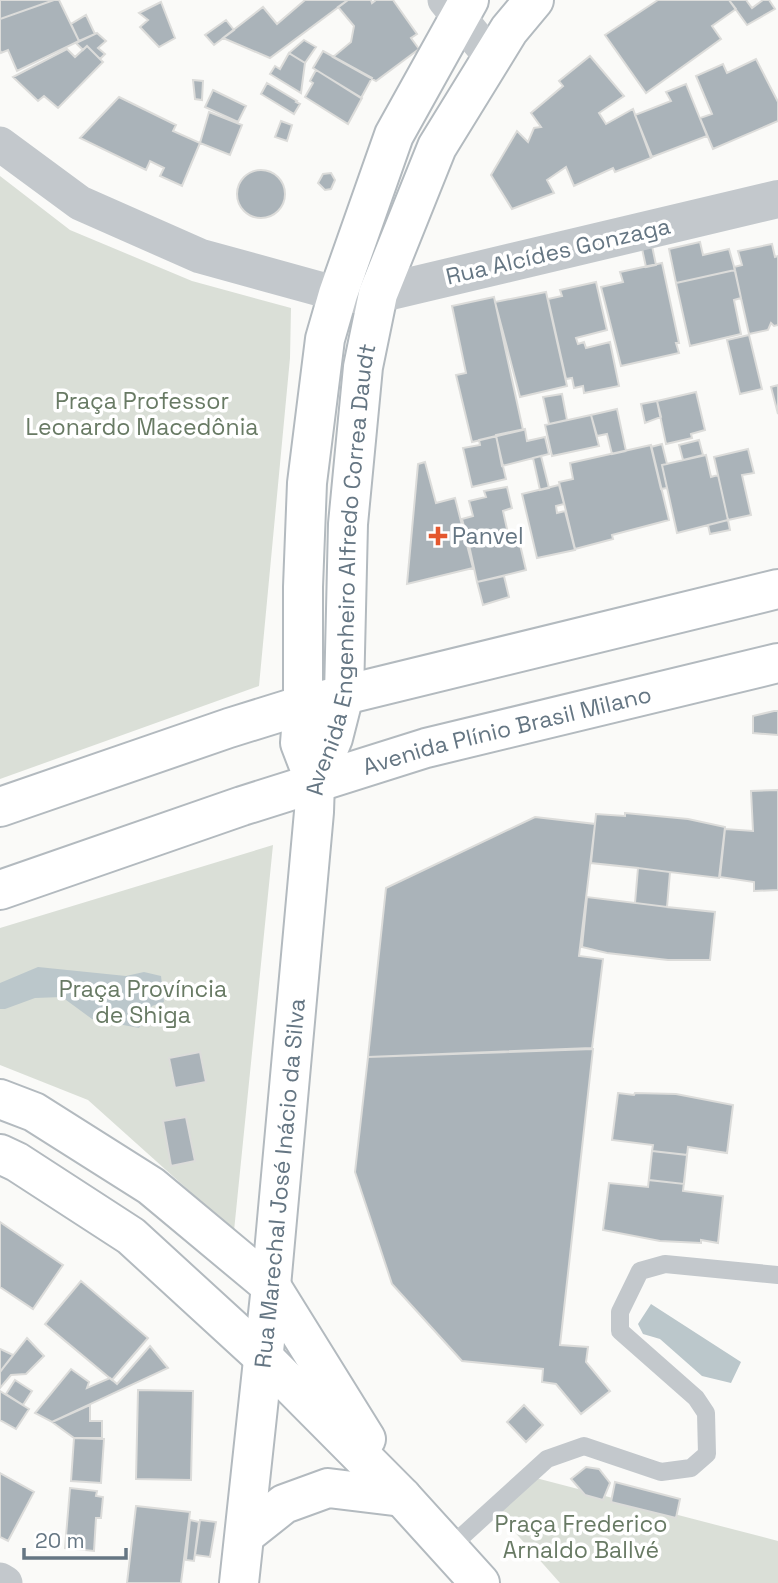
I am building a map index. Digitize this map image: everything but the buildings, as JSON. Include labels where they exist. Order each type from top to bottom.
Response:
[{"type":"main road","name":"Avenida Engenheiro Alfredo Correa Daudt","points":[[315,782],[333,738],[344,695],[348,524],[363,367],[378,294],[437,147],[509,30],[534,0]]},
{"type":"main road","name":"Avenida Engenheiro Alfredo Correa Daudt","points":[[315,782],[300,743],[303,705],[303,587],[307,483],[325,339],[338,294],[394,135],[458,6]]},
{"type":"main road","points":[[0,807],[216,732],[303,705],[778,589]]},
{"type":"main road","name":"Avenida Plínio Brasil Milano","points":[[0,890],[315,782],[426,748],[778,663]]},
{"type":"main road","name":"Rua Marechal José Inácio da Silva","points":[[239,1583],[271,1286],[315,782]]},
{"type":"main road","points":[[0,1100],[34,1112],[151,1186],[271,1286],[402,1497]]},
{"type":"main road","points":[[0,1154],[17,1162],[131,1236],[263,1357],[402,1497],[480,1583]]},
{"type":"main road","points":[[245,1535],[284,1504],[328,1489],[402,1497]]},
{"type":"street","points":[[458,6],[492,58]]},
{"type":"street","points":[[0,144],[80,203],[200,256],[338,294]]},
{"type":"street","name":"Rua Alcídes Gonzaga","points":[[338,294],[378,294],[778,200]]},
{"type":"street","points":[[0,1580],[5,1583]]},
{"type":"lane","points":[[448,1549],[547,1460],[566,1451],[584,1446],[661,1472],[691,1468],[707,1454],[706,1413],[696,1398],[621,1331],[620,1312],[640,1271],[665,1264],[778,1275]]},
{"type":"green space","name":"Praça Professor Leonardo Macedônia","points":[[0,176],[70,230],[192,281],[291,308],[290,358],[259,686],[0,779]]},
{"type":"green space","name":"Praça Província de Shiga","points":[[273,845],[234,1231],[88,1100],[0,1065],[0,928]]},
{"type":"green space","name":"Praça Frederico Arnaldo Ballvé","points":[[532,1477],[778,1541],[778,1583],[560,1583],[496,1511]]},
{"type":"shaded area","points":[[38,967],[126,976],[144,972],[161,976],[164,1002],[152,1006],[139,1028],[92,1019],[62,997],[35,998],[0,1009],[0,983]]},
{"type":"shaded area","points":[[651,1304],[741,1362],[731,1383],[702,1376],[660,1339],[643,1334],[638,1324]]},
{"type":"place","name":"Panvel","points":[[438,536]]}]
